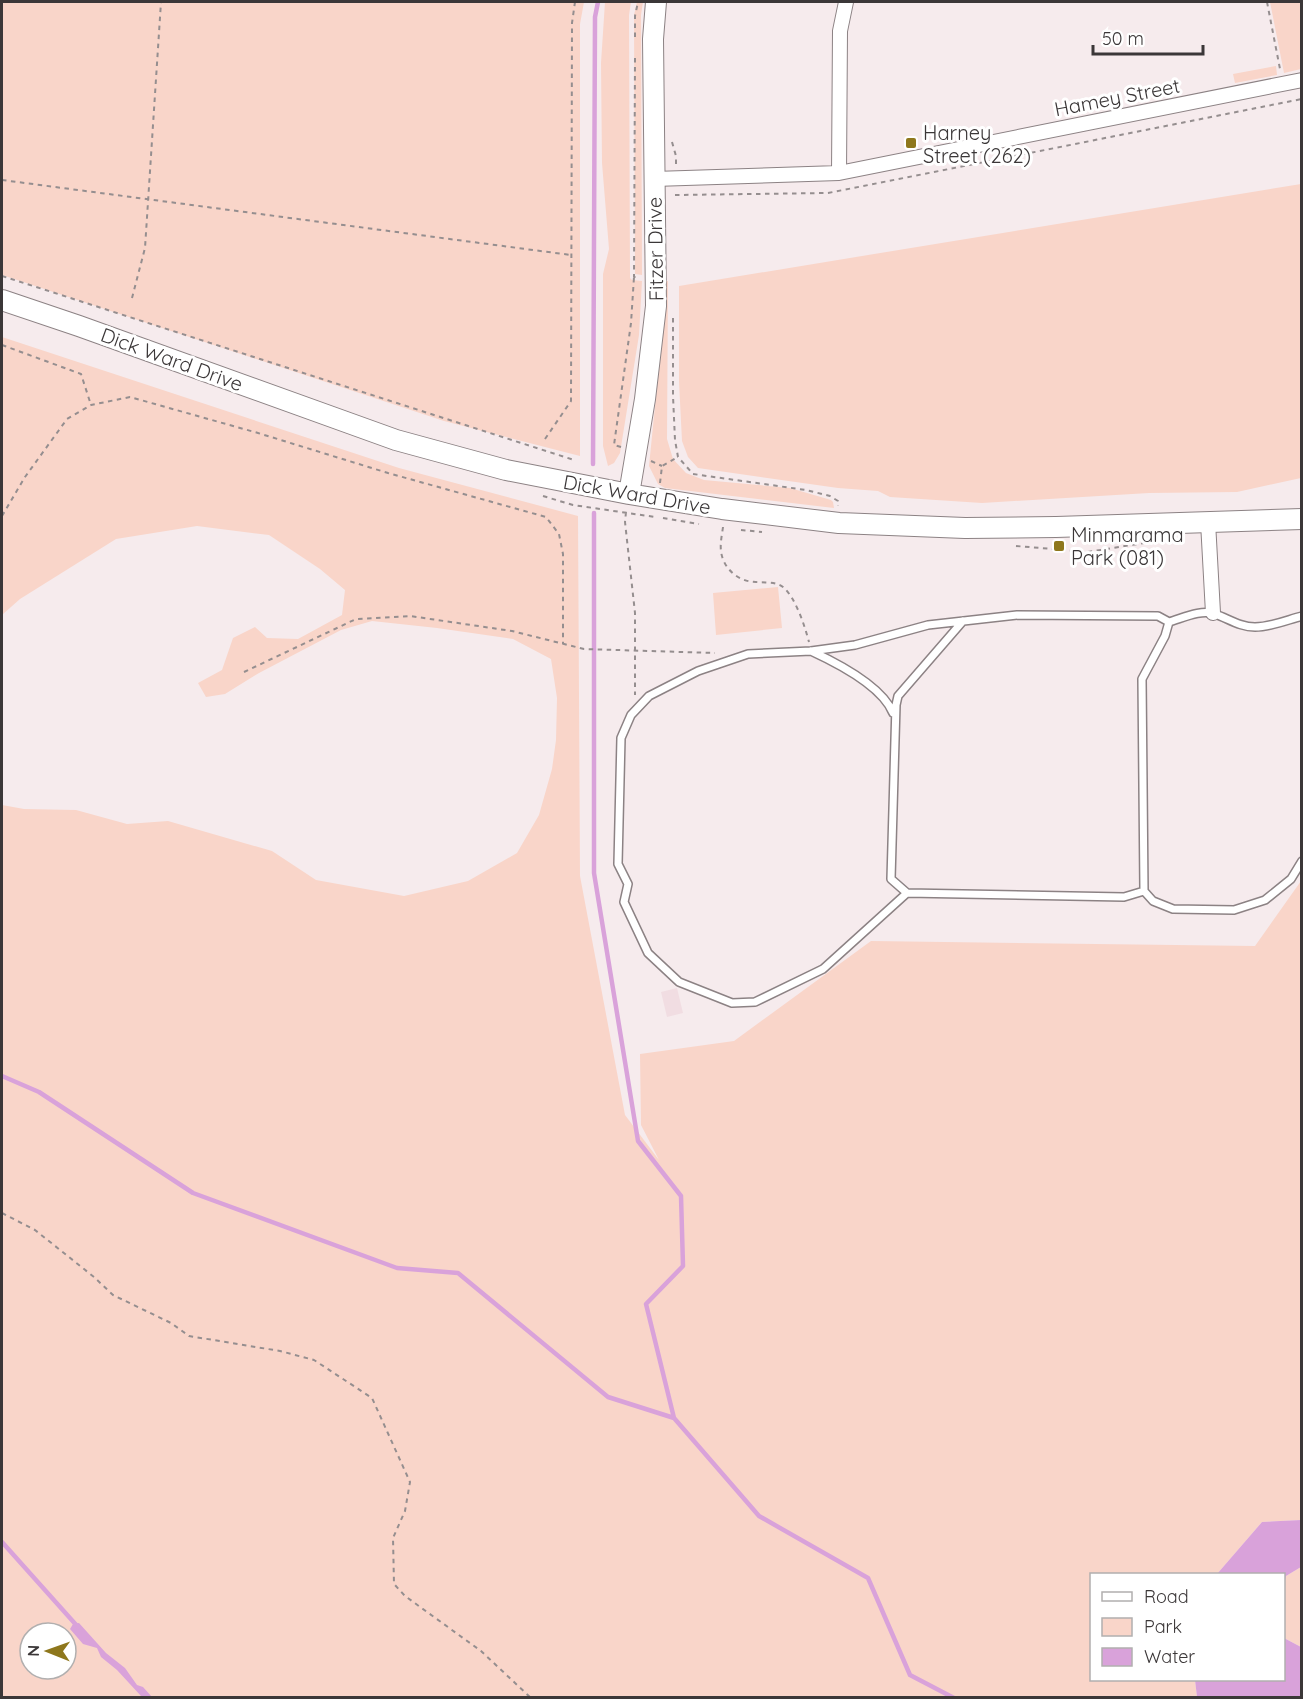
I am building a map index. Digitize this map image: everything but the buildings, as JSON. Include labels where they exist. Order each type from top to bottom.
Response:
[{"type":"street","name":"Fitzer Drive","points":[[627,503],[645,399],[656,306],[654,23],[656,2]]},
{"type":"street","points":[[839,173],[840,31],[846,2]]},
{"type":"street","name":"Hamey Street","points":[[654,179],[839,173],[1302,80]]},
{"type":"street","name":"Dick Ward Drive","points":[[2,300],[101,333],[396,440],[506,470],[594,488],[627,503],[722,509],[838,523],[965,528],[1302,519]]},
{"type":"street","points":[[1208,522],[1213,613]]},
{"type":"lane","points":[[906,893],[823,969],[755,1002],[732,1002],[680,982],[648,953],[624,902],[628,884],[618,864],[621,738],[624,726],[649,696],[698,671],[748,654],[811,651],[855,645],[928,625],[1017,615],[1158,616],[1169,622],[1194,614],[1213,613],[1237,624],[1253,628],[1265,627],[1302,616]]},
{"type":"lane","points":[[963,621],[898,696],[894,716],[891,879],[906,893],[1124,897],[1144,891]]},
{"type":"lane","points":[[1169,622],[1165,636],[1142,679],[1144,891],[1154,901],[1173,909],[1234,910],[1265,900],[1291,879],[1302,861]]},
{"type":"lane","points":[[811,651],[866,683],[884,697],[894,716]]},
{"type":"path","points":[[132,298],[145,248],[161,2]]},
{"type":"path","points":[[545,439],[571,401],[572,23],[575,2]]},
{"type":"path","points":[[635,39],[635,16],[638,2]]},
{"type":"path","points":[[1267,2],[1281,73]]},
{"type":"path","points":[[621,447],[614,445],[631,323],[634,277],[635,51]]},
{"type":"path","points":[[2,180],[571,255]]},
{"type":"path","points":[[2,276],[574,460]]},
{"type":"path","points":[[634,277],[655,277]]},
{"type":"path","points":[[673,312],[673,396],[678,457],[693,474],[806,490],[830,496],[838,501],[838,523]]},
{"type":"path","points":[[2,345],[81,374],[91,405]]},
{"type":"path","points":[[2,516],[25,477],[67,419],[91,405],[130,397],[546,517],[559,534],[563,554],[564,644]]},
{"type":"path","points":[[662,466],[678,457]]},
{"type":"path","points":[[649,460],[662,466]]},
{"type":"path","points":[[660,485],[662,466]]},
{"type":"path","points":[[627,503],[625,522],[635,613],[635,694],[640,705]]},
{"type":"path","points":[[587,507],[601,509]]},
{"type":"path","points":[[723,527],[721,550],[724,564],[740,580],[771,582],[783,588],[802,617],[811,651]]},
{"type":"path","points":[[244,672],[356,619],[410,616],[512,631],[588,650],[748,654]]},
{"type":"path","points":[[2,1212],[35,1230],[113,1295],[171,1323],[189,1336],[280,1351],[314,1360],[372,1398],[410,1482],[405,1511],[393,1538],[394,1584],[405,1596],[481,1651],[531,1698]]},
{"type":"shaded area","points":[[677,988],[683,1013],[667,1017],[661,992]]},
{"type":"green space","points":[[2,2],[584,2],[580,24],[580,456],[444,421],[2,275]]},
{"type":"green space","points":[[605,2],[631,2],[629,15],[630,278],[642,281],[639,335],[620,453],[614,463],[608,466],[603,446],[603,274],[609,249],[602,163],[601,63]]},
{"type":"green space","points":[[637,2],[643,2],[641,15],[642,275],[635,274],[634,15]]},
{"type":"green space","points":[[1270,2],[1301,2],[1301,69],[1284,73]]},
{"type":"green space","points":[[1276,66],[1277,75],[1235,83],[1233,74]]},
{"type":"green space","points":[[1301,184],[1301,478],[1237,492],[1149,493],[982,503],[890,497],[878,491],[838,488],[698,468],[688,457],[682,441],[679,382],[679,286]]},
{"type":"green space","points":[[666,281],[668,281],[667,439],[673,459],[686,473],[704,480],[790,488],[831,500],[834,508],[665,488],[658,484],[649,466]]},
{"type":"green space","points":[[2,337],[399,468],[578,516],[580,876],[625,1115],[659,1160],[641,1125],[640,1054],[734,1041],[871,941],[1255,946],[1301,881],[1301,1520],[1262,1522],[1218,1573],[1090,1573],[1090,1681],[1195,1681],[1197,1697],[2,1697],[2,805],[24,809],[76,810],[127,824],[168,821],[272,851],[316,880],[404,896],[468,881],[517,853],[539,815],[552,769],[556,740],[557,698],[551,659],[513,639],[437,628],[372,621],[341,630],[259,673],[225,694],[206,697],[198,683],[222,670],[233,638],[255,627],[267,638],[298,639],[342,615],[345,590],[320,569],[269,535],[197,526],[116,539],[20,599],[2,615]]},
{"type":"green space","points":[[778,587],[782,628],[716,635],[713,593]]},
{"type":"green space","points":[[1301,1567],[1301,1647],[1285,1639],[1286,1576]]},
{"type":"water","points":[[1301,1520],[1301,1567],[1286,1576],[1285,1580],[1285,1573],[1218,1573],[1262,1522]]},
{"type":"water","points":[[78,1623],[106,1653],[125,1668],[137,1685],[143,1687],[152,1697],[141,1696],[117,1670],[101,1657],[97,1648],[83,1644],[78,1638]]},
{"type":"water","points":[[1285,1639],[1301,1647],[1301,1697],[1197,1697],[1195,1681],[1285,1681]]},
{"type":"waterway","points":[[593,464],[595,17],[598,2]]},
{"type":"waterway","points":[[594,513],[594,873],[638,1141],[681,1196],[683,1266],[646,1304],[674,1418]]},
{"type":"waterway","points":[[2,1076],[39,1092],[193,1193],[397,1268],[458,1273],[608,1397],[674,1418],[759,1516],[868,1578],[910,1675],[954,1698]]},
{"type":"waterway","points":[[2,1542],[73,1621]]},
{"type":"place","name":"Harney Street (262)","points":[[911,143]]},
{"type":"place","name":"Minmarama Park (081)","points":[[1059,546]]}]
